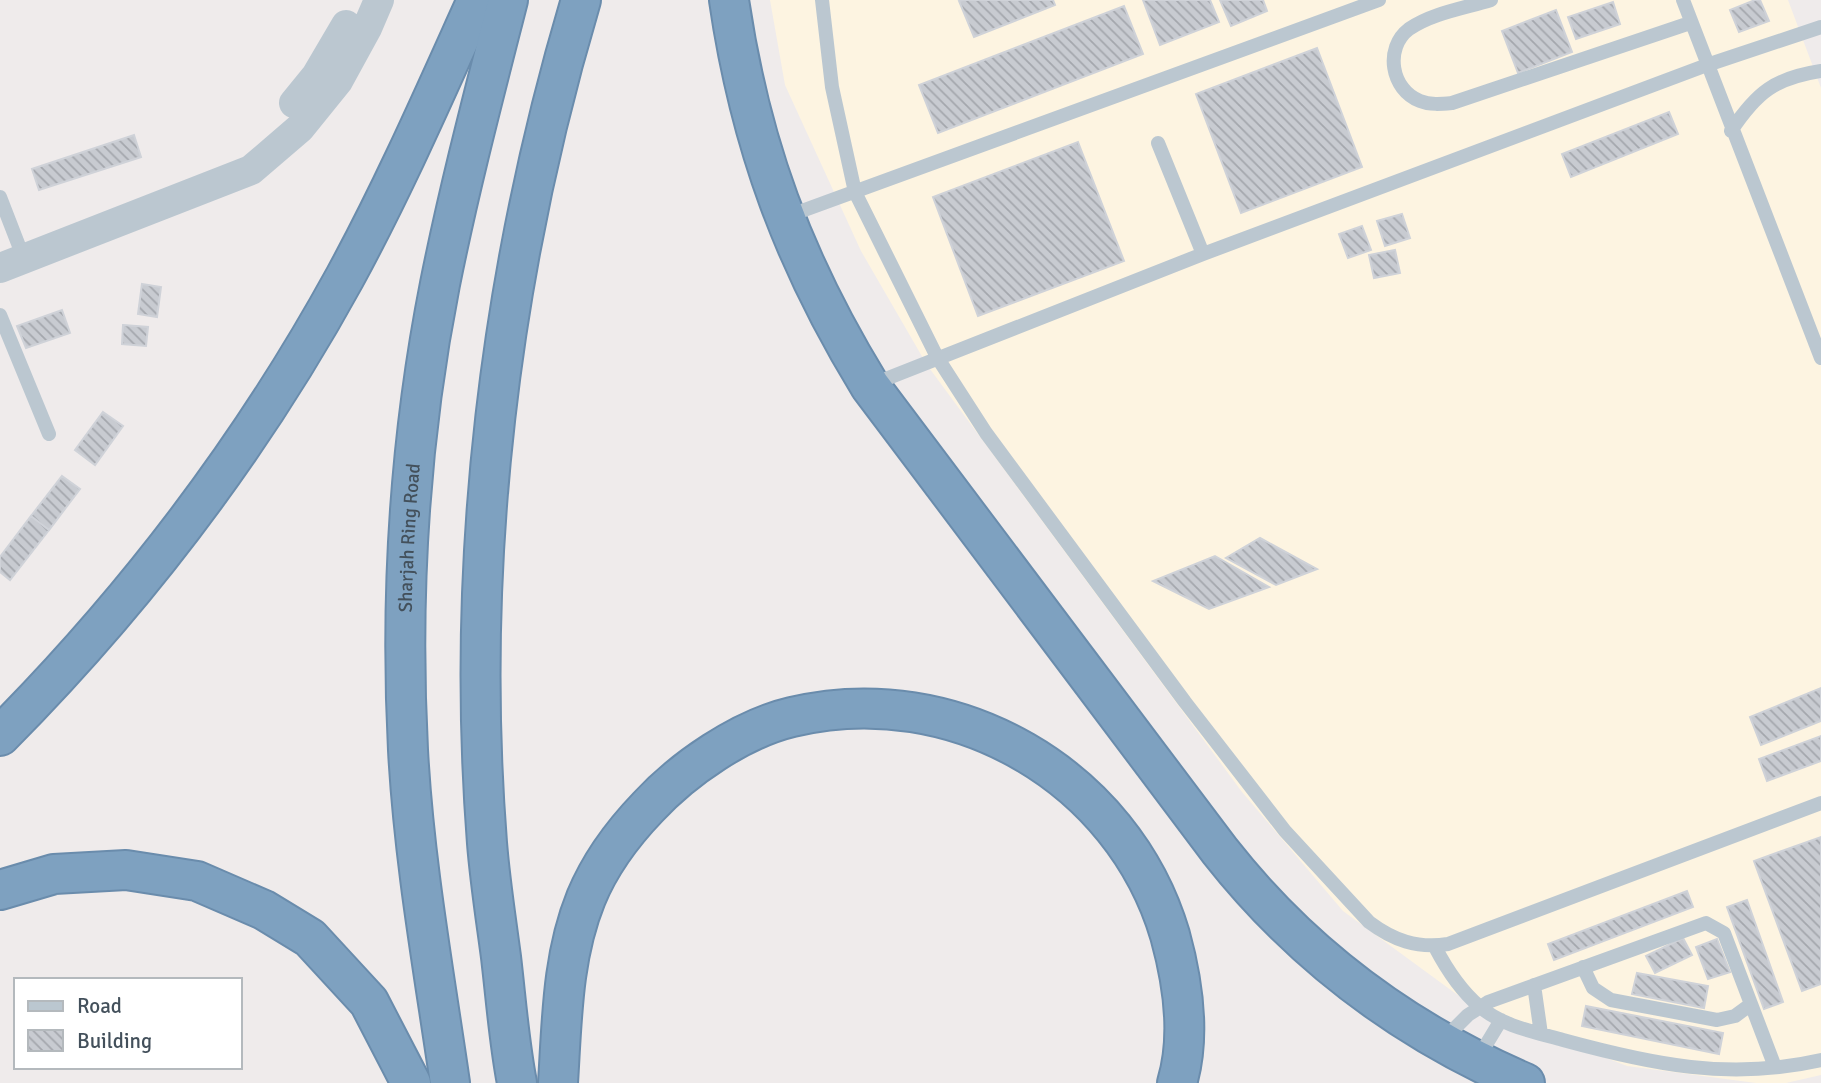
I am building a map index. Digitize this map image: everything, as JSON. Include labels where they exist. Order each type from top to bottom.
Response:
[{"type":"highway","points":[[0,736],[43,692],[155,561],[259,418],[346,276],[386,197],[477,0]]},
{"type":"highway","name":"Sharjah Ring Road","points":[[450,1083],[414,842],[408,749],[407,562],[414,468],[440,284],[508,0]]},
{"type":"highway","points":[[517,1083],[487,845],[482,715],[483,572],[497,404],[512,300],[535,170],[581,0]]},
{"type":"highway","points":[[729,0],[746,100],[783,218],[822,304],[870,386],[1246,885],[1339,974],[1440,1043],[1475,1062],[1525,1083]]},
{"type":"highway","points":[[558,1083],[565,965],[586,897],[621,835],[670,783],[722,746],[791,717],[867,708],[938,716],[1009,741],[1062,775],[1103,812],[1135,855],[1161,907],[1177,958],[1185,1015],[1177,1083]]},
{"type":"highway","points":[[0,890],[54,874],[126,870],[197,881],[264,910],[310,938],[369,1002],[411,1083]]},
{"type":"street","points":[[237,178],[259,144],[316,76],[357,0]]},
{"type":"street","points":[[12,263],[237,178],[279,149],[320,105],[353,55],[379,0]]},
{"type":"lane","points":[[822,0],[832,87],[855,192],[937,357],[986,433],[1285,831],[1368,922],[1399,940],[1434,947],[1461,940],[1821,803]]},
{"type":"lane","points":[[783,218],[1379,0]]},
{"type":"lane","points":[[1491,0],[1422,21],[1407,31],[1397,43],[1393,60],[1396,77],[1405,91],[1418,100],[1434,104],[1452,103],[1690,23]]},
{"type":"lane","points":[[1683,0],[1731,131],[1821,358]]},
{"type":"lane","points":[[870,386],[937,357],[1203,254],[1707,65],[1821,27]]},
{"type":"lane","points":[[1731,131],[1752,101],[1774,83],[1821,71]]},
{"type":"lane","points":[[1158,144],[1203,254]]},
{"type":"lane","points":[[0,197],[12,263]]},
{"type":"lane","points":[[0,315],[49,433]]},
{"type":"lane","points":[[1440,1043],[1480,1007],[1699,924],[1713,924],[1724,933],[1775,1067]]},
{"type":"lane","points":[[1434,947],[1458,984],[1480,1007],[1502,1020],[1541,1034],[1651,1063],[1710,1069],[1775,1067],[1821,1060]]},
{"type":"lane","points":[[1583,967],[1593,988],[1611,1000],[1717,1020],[1735,1016],[1750,1005]]},
{"type":"lane","points":[[1534,985],[1541,1034]]},
{"type":"lane","points":[[1475,1062],[1502,1020]]},
{"type":"shaded area","points":[[770,0],[1788,0],[1821,88],[1821,1075],[1786,1083],[1756,1083],[1627,1066],[1474,1007],[1343,911],[1242,792],[927,365],[861,251],[785,85]]},
{"type":"building","points":[[1053,0],[1055,5],[974,37],[959,1]]},
{"type":"building","points":[[1143,0],[1210,0],[1219,22],[1160,45]]},
{"type":"building","points":[[1220,0],[1263,0],[1267,11],[1231,26]]},
{"type":"building","points":[[1760,0],[1769,21],[1739,32],[1730,10]]},
{"type":"building","points":[[1613,2],[1620,24],[1576,39],[1568,17]]},
{"type":"building","points":[[1124,6],[1143,54],[938,133],[919,85]]},
{"type":"building","points":[[1556,10],[1572,52],[1518,73],[1502,31]]},
{"type":"building","points":[[1317,48],[1362,167],[1241,213],[1196,94]]},
{"type":"building","points":[[1669,112],[1678,134],[1571,177],[1562,154]]},
{"type":"building","points":[[134,135],[141,157],[39,190],[32,169]]},
{"type":"building","points":[[1078,142],[1124,261],[978,316],[933,197]]},
{"type":"building","points":[[1402,214],[1410,238],[1385,246],[1377,221]]},
{"type":"building","points":[[1362,226],[1371,250],[1348,258],[1339,234]]},
{"type":"building","points":[[1395,250],[1400,273],[1374,278],[1369,255]]},
{"type":"building","points":[[142,284],[161,287],[157,317],[138,314]]},
{"type":"building","points":[[62,310],[70,333],[26,348],[17,326]]},
{"type":"building","points":[[123,325],[148,327],[146,346],[122,344]]},
{"type":"building","points":[[103,412],[123,426],[95,465],[75,450]]},
{"type":"building","points":[[62,476],[80,489],[49,530],[31,516]]},
{"type":"building","points":[[31,516],[49,530],[10,580],[0,572],[0,557]]},
{"type":"building","points":[[1260,538],[1317,569],[1276,585],[1226,558]]},
{"type":"building","points":[[1215,556],[1269,587],[1209,609],[1153,581]]},
{"type":"building","points":[[1821,688],[1821,721],[1761,745],[1750,717]]},
{"type":"building","points":[[1821,736],[1821,761],[1767,781],[1759,759]]},
{"type":"building","points":[[1821,837],[1821,984],[1802,991],[1754,861]]},
{"type":"building","points":[[1687,891],[1693,907],[1554,960],[1548,944]]},
{"type":"building","points":[[1747,900],[1783,1002],[1764,1009],[1727,907]]},
{"type":"building","points":[[1683,938],[1692,955],[1655,973],[1646,956]]},
{"type":"building","points":[[1717,939],[1730,972],[1708,979],[1696,947]]},
{"type":"building","points":[[1637,973],[1708,986],[1704,1008],[1632,994]]},
{"type":"building","points":[[1586,1006],[1723,1033],[1719,1054],[1582,1026]]}]
